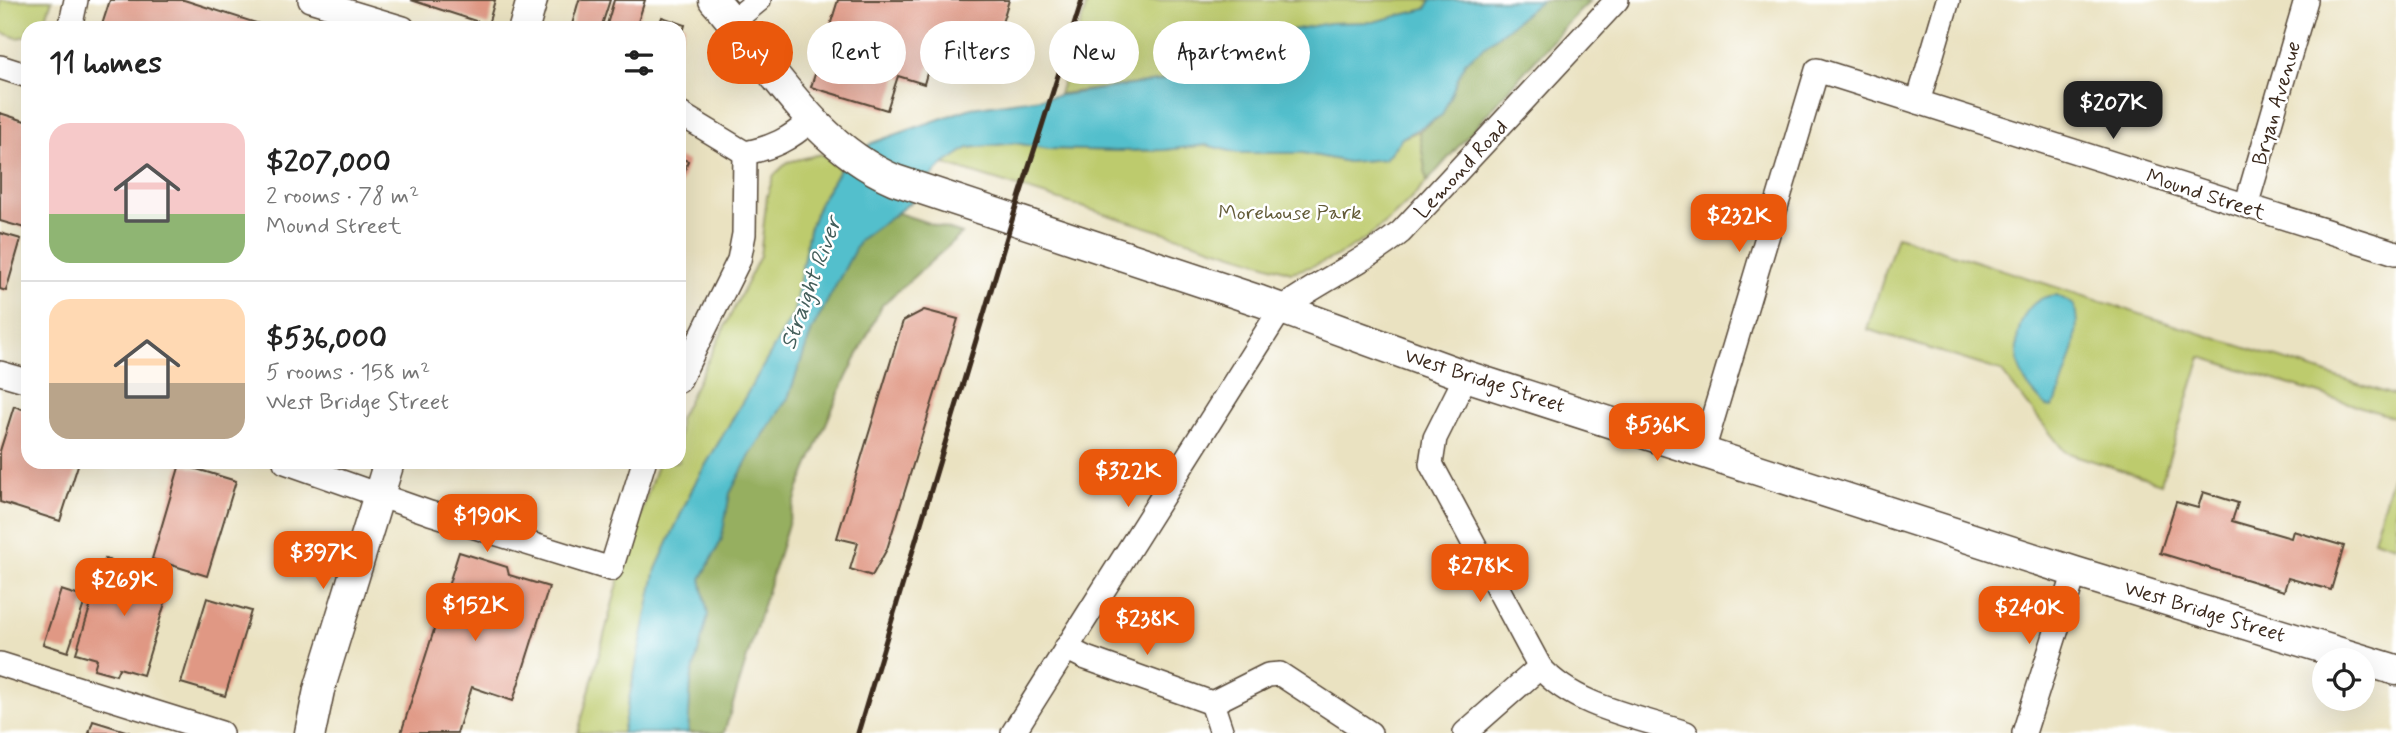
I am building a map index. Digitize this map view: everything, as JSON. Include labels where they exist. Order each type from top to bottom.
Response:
[{"type":"main road","points":[[525,21],[532,0]]},
{"type":"main road","name":"West Bridge Street","points":[[723,11],[810,121],[833,143],[877,172],[1281,309],[1466,376],[2075,572],[2396,670]]},
{"type":"main road","points":[[310,733],[319,690],[388,469]]},
{"type":"street","points":[[310,0],[380,21]]},
{"type":"street","points":[[723,11],[759,0]]},
{"type":"street","name":"Lemond Road","points":[[1281,309],[1327,278],[1376,253],[1401,232],[1617,0]]},
{"type":"street","points":[[1918,102],[1948,0]]},
{"type":"street","name":"Bryan Avenue","points":[[2246,206],[2306,0]]},
{"type":"street","name":"Mound Street","points":[[1703,451],[1817,70],[2396,253]]},
{"type":"street","points":[[686,117],[745,153],[770,149],[794,136],[810,121]]},
{"type":"street","points":[[686,367],[739,260],[744,234],[745,153]]},
{"type":"street","points":[[1013,733],[1281,309]]},
{"type":"street","points":[[0,373],[21,379]]},
{"type":"street","points":[[1466,376],[1435,438],[1431,464],[1540,667],[1551,680],[1574,695],[1686,733]]},
{"type":"street","points":[[306,469],[430,513],[611,569],[642,469]]},
{"type":"street","points":[[2024,733],[2075,572]]},
{"type":"street","points":[[1066,648],[1086,658],[1212,703],[1268,675],[1280,674],[1370,733]]},
{"type":"street","points":[[0,664],[193,729],[221,733]]},
{"type":"street","points":[[1465,733],[1540,667]]},
{"type":"street","points":[[1212,703],[1222,733]]},
{"type":"green space","points":[[0,0],[52,0],[45,21],[21,21],[21,37],[0,32]]},
{"type":"green space","points":[[1088,0],[1431,0],[1426,9],[1373,22],[1329,23],[1310,29],[1310,21],[1153,21],[1153,82],[1139,84],[1139,21],[1082,21]]},
{"type":"green space","points":[[1542,0],[1591,0],[1427,182],[1419,131],[1442,115],[1465,62]]},
{"type":"green space","points":[[1062,84],[1136,84],[1059,94]]},
{"type":"green space","name":"Morehouse Park","points":[[1419,131],[1427,182],[1398,212],[1366,238],[1331,259],[1291,272],[944,164],[968,148],[1015,143],[1049,149],[1121,151],[1165,150],[1206,145],[1238,153],[1303,153],[1348,162],[1384,159],[1402,138]]},
{"type":"green space","points":[[821,154],[840,169],[820,202],[809,229],[794,313],[694,485],[656,569],[622,733],[578,733],[617,587],[656,469],[686,469],[686,405],[760,256],[767,196],[774,175],[788,162]]},
{"type":"green space","points":[[898,213],[962,234],[882,305],[839,393],[799,488],[724,733],[688,733],[691,679],[708,615],[701,579],[721,541],[730,493],[750,455],[788,398],[812,330],[860,239]]},
{"type":"green space","points":[[1897,236],[2396,396],[2396,418],[2201,357],[2161,483],[2065,452],[2001,371],[1867,329]]},
{"type":"green space","points":[[2396,465],[2396,546],[2373,539]]},
{"type":"water","name":"Straight River","points":[[1431,0],[1542,0],[1465,62],[1442,115],[1402,138],[1385,159],[1348,162],[1303,153],[1238,153],[1206,145],[1165,150],[1121,151],[1049,149],[1015,143],[968,148],[944,164],[921,186],[915,199],[860,240],[812,330],[788,398],[750,455],[730,493],[721,541],[701,579],[708,615],[691,679],[688,733],[622,733],[656,569],[694,485],[794,313],[809,230],[820,202],[840,169],[872,143],[971,108],[1153,82],[1153,84],[1310,84],[1310,27],[1329,23],[1373,22],[1426,9]]},
{"type":"water","points":[[2057,295],[2074,305],[2077,328],[2068,367],[2052,407],[2046,406],[2025,381],[2017,355],[2017,341],[2025,315],[2033,305],[2043,298]]},
{"type":"building","points":[[110,0],[184,0],[250,21],[103,21]]},
{"type":"building","points":[[411,0],[495,0],[489,21],[476,21]]},
{"type":"building","points":[[579,0],[610,0],[603,21],[573,21]]},
{"type":"building","points":[[614,0],[645,0],[638,21],[608,21]]},
{"type":"building","points":[[838,0],[1009,0],[1003,21],[920,21],[920,83],[906,78],[906,21],[831,21]]},
{"type":"building","points":[[812,84],[895,84],[887,110],[811,87]]},
{"type":"building","points":[[0,113],[21,120],[21,227],[0,221]]},
{"type":"building","points":[[0,233],[21,239],[6,291],[0,289]]},
{"type":"building","points":[[924,310],[958,319],[887,549],[872,576],[850,569],[858,543],[837,538],[903,321]]},
{"type":"building","points":[[14,406],[21,408],[21,469],[77,469],[60,521],[0,502],[0,451]]},
{"type":"building","points":[[179,469],[196,469],[236,481],[207,576],[152,559]]},
{"type":"building","points":[[2203,492],[2238,503],[2232,521],[2291,538],[2293,531],[2344,546],[2331,590],[2288,578],[2284,591],[2160,553],[2176,502],[2198,508]]},
{"type":"building","points":[[459,552],[507,567],[509,575],[549,587],[513,701],[472,687],[457,733],[401,733]]},
{"type":"building","points":[[105,559],[172,580],[143,675],[119,668],[116,675],[94,669],[97,659],[76,653]]},
{"type":"building","points":[[61,590],[86,598],[68,652],[43,644]]},
{"type":"building","points":[[207,598],[251,611],[225,696],[181,683]]},
{"type":"building","points":[[93,721],[129,732],[129,733],[89,733]]},
{"type":"railway","points":[[858,733],[1013,217],[1082,0]]}]
